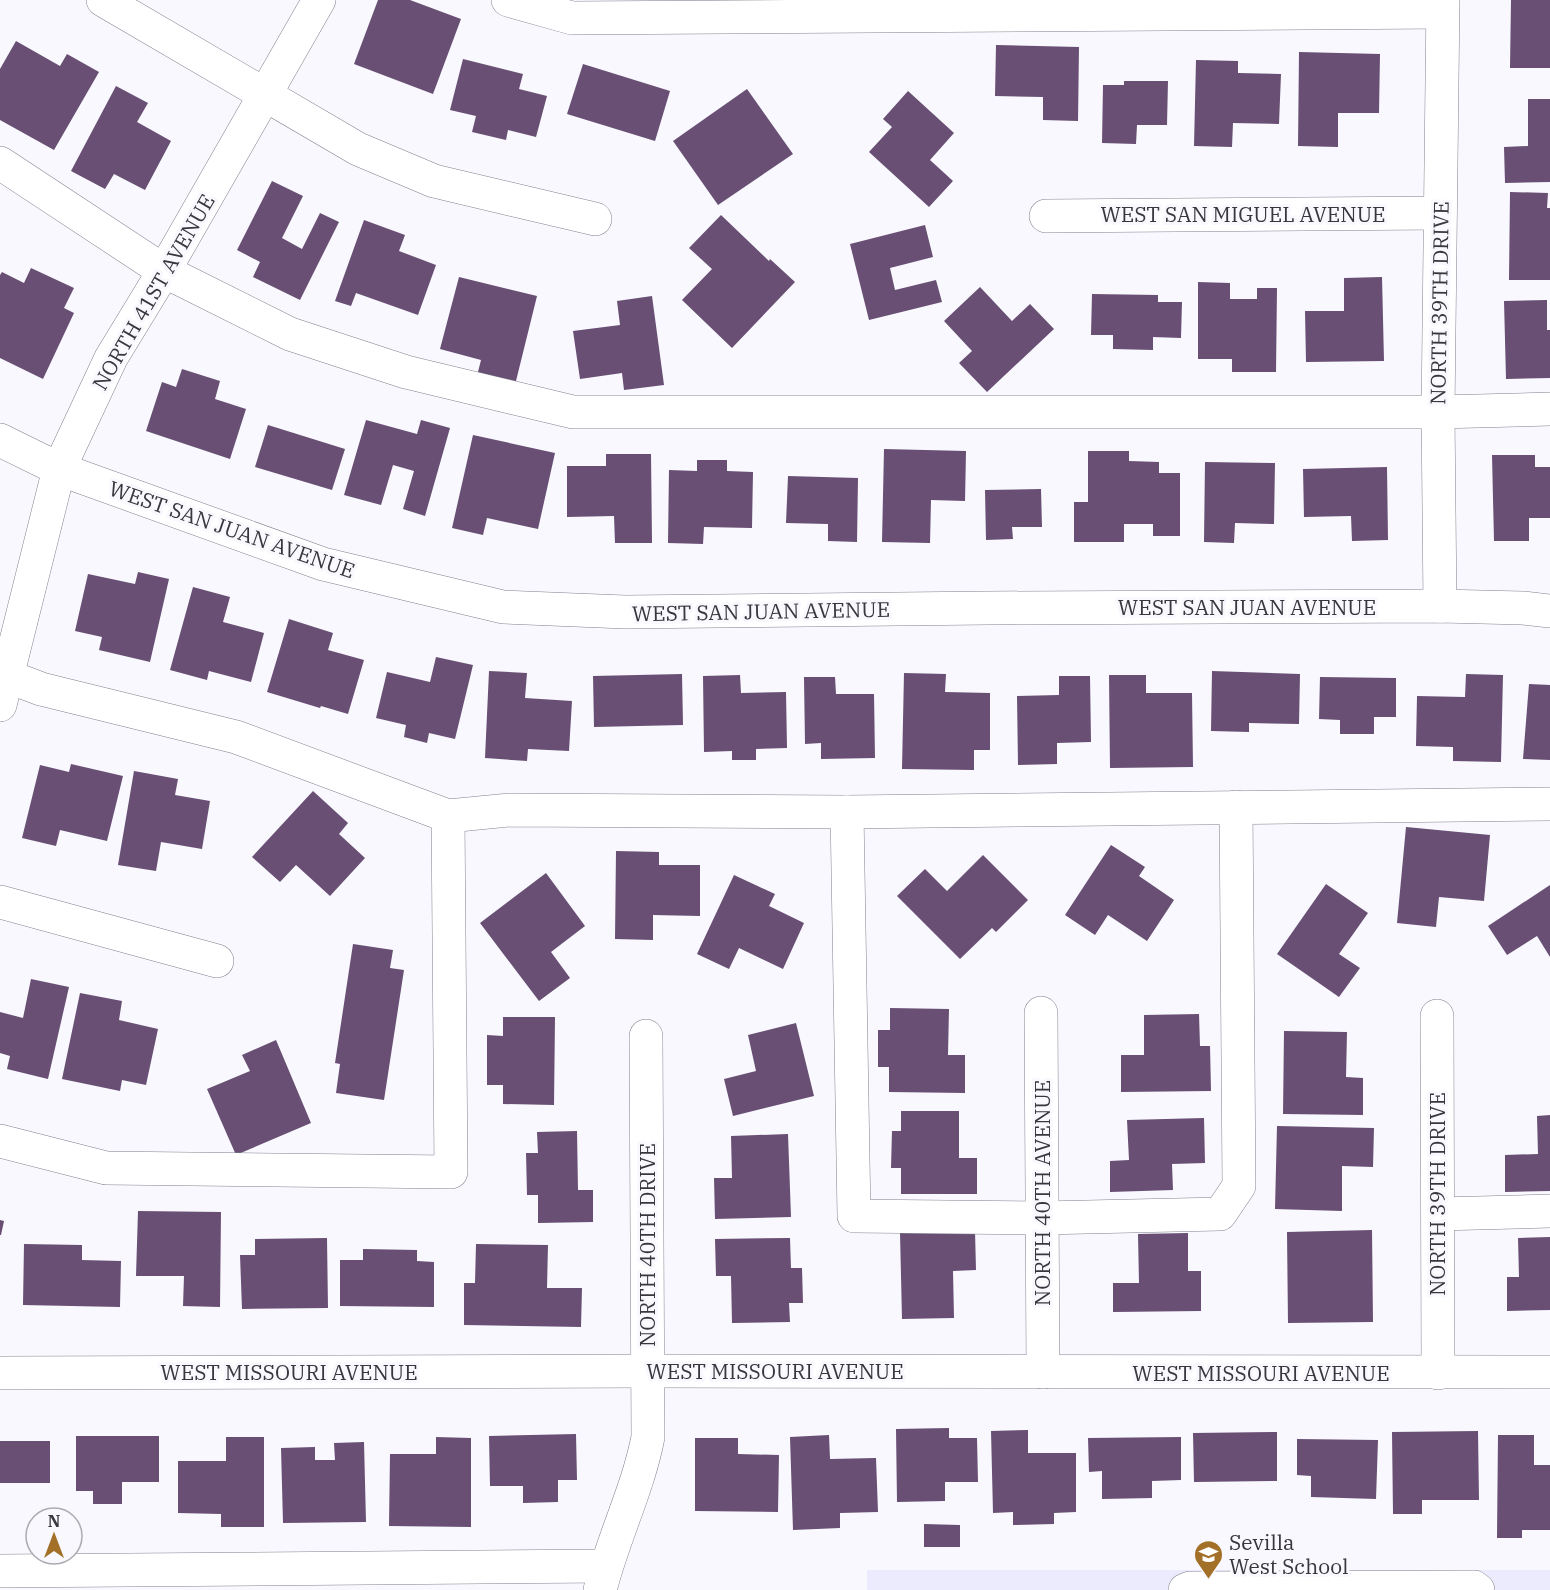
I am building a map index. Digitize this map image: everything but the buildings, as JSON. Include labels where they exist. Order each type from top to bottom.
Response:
[{"type":"street","points":[[103,0],[358,149],[434,181],[595,219]]},
{"type":"street","name":"NORTH 41ST AVENUE","points":[[4,691],[59,469],[111,358],[165,271],[319,0]]},
{"type":"street","points":[[508,0],[572,18],[1443,6]]},
{"type":"street","name":"NORTH 39TH DRIVE","points":[[1440,606],[1438,412],[1443,6]]},
{"type":"street","points":[[0,164],[165,271],[290,334],[406,372],[573,412],[1438,412],[1550,409]]},
{"type":"street","name":"WEST SAN MIGUEL AVENUE","points":[[1046,216],[1440,213]]},
{"type":"street","name":"WEST SAN JUAN AVENUE","points":[[0,440],[59,469],[323,564],[503,607],[625,612],[1440,606],[1550,611]]},
{"type":"street","points":[[4,691],[41,689],[236,736],[448,816],[510,810],[846,812],[1550,804]]},
{"type":"street","points":[[846,812],[854,1216],[1042,1218],[1220,1214],[1239,1186],[1236,807]]},
{"type":"street","points":[[0,1141],[106,1168],[451,1172],[448,816]]},
{"type":"street","points":[[0,902],[217,961]]},
{"type":"street","name":"NORTH 40TH AVENUE","points":[[1041,1014],[1043,1372]]},
{"type":"street","name":"NORTH 39TH DRIVE","points":[[1437,1016],[1438,1373]]},
{"type":"street","name":"NORTH 40TH DRIVE","points":[[603,1578],[644,1458],[650,1413],[646,1036]]},
{"type":"street","points":[[1438,1214],[1550,1211]]},
{"type":"street","name":"WEST MISSOURI AVENUE","points":[[0,1373],[1550,1372]]},
{"type":"street","points":[[0,1571],[396,1579],[603,1578]]},
{"type":"street","points":[[1185,1590],[1202,1588],[1474,1587],[1478,1590]]},
{"type":"shaded area","name":"Sevilla West School","points":[[867,1570],[1550,1570],[1550,1590],[867,1590]]},
{"type":"place","name":"Sevilla West School","points":[[1208,1580]]}]
